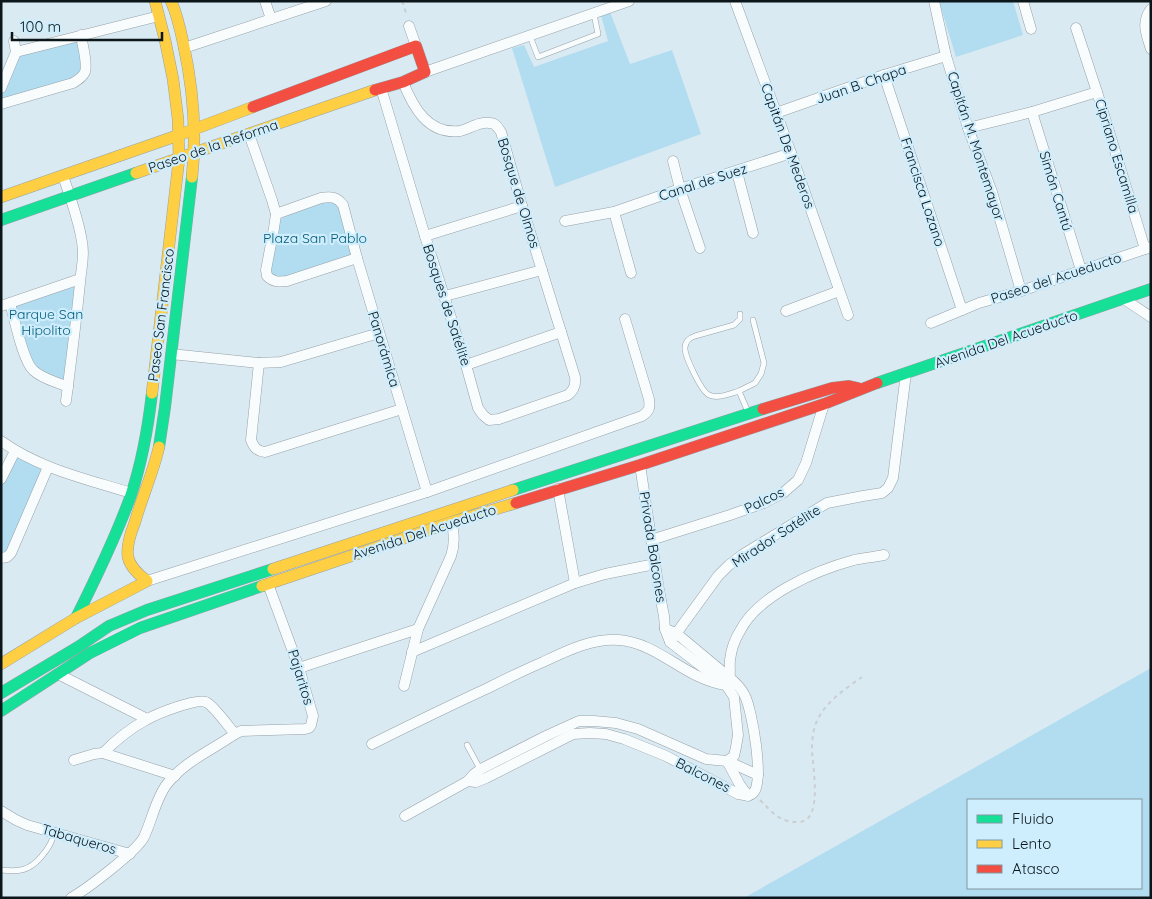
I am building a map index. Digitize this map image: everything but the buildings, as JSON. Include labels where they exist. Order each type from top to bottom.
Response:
[{"type":"street","name":"Paseo San Francisco","points":[[76,618],[111,544],[131,493],[141,461],[149,418],[179,158],[179,135],[173,73],[155,1]]},
{"type":"street","name":"Paseo San Francisco","points":[[147,581],[135,572],[130,564],[128,554],[129,542],[155,462],[165,407],[195,153],[192,97],[184,48],[172,1]]},
{"type":"street","points":[[265,1],[270,19]]},
{"type":"street","points":[[184,48],[326,1]]},
{"type":"street","points":[[409,26],[425,72],[630,1]]},
{"type":"street","name":"Capitán De Mederos","points":[[735,1],[848,315]]},
{"type":"street","name":"Capitán M. Montemayor","points":[[934,1],[946,56],[968,128],[992,192],[1021,290]]},
{"type":"street","points":[[1023,1],[1031,29]]},
{"type":"street","points":[[1151,9],[1147,13],[1145,23],[1145,31],[1151,49]]},
{"type":"street","points":[[16,52],[160,16]]},
{"type":"street","name":"Cipriano Escamilla","points":[[1076,28],[1148,248]]},
{"type":"street","points":[[1,104],[74,83],[82,78],[86,65],[81,35]]},
{"type":"street","points":[[1,88],[16,52],[14,41]]},
{"type":"street","name":"Paseo de la Reforma","points":[[1,220],[250,134],[341,88],[416,46]]},
{"type":"street","name":"Juan B. Chapa","points":[[776,113],[884,75],[946,56]]},
{"type":"street","name":"Paseo de la Reforma","points":[[1,197],[195,129],[341,88],[381,88],[403,82],[425,72]]},
{"type":"street","name":"Francisca Lozano","points":[[884,75],[962,310]]},
{"type":"street","name":"Bosque de Olmos","points":[[403,82],[415,106],[426,121],[438,128],[450,131],[461,130],[487,122],[497,126],[501,132],[575,377]]},
{"type":"street","name":"Bosques de Satélite","points":[[381,88],[478,408],[490,420],[500,420],[568,395],[574,390],[576,384],[575,377]]},
{"type":"street","points":[[968,128],[1032,112],[1097,92]]},
{"type":"street","name":"Simón Cantú","points":[[1032,112],[1081,270]]},
{"type":"street","points":[[250,134],[276,214],[266,270],[267,276],[278,282],[287,282],[357,258]]},
{"type":"street","name":"Canal de Suez","points":[[565,221],[614,212],[791,153]]},
{"type":"street","points":[[673,161],[680,189],[700,248]]},
{"type":"street","points":[[737,172],[753,234]]},
{"type":"street","points":[[63,176],[82,242],[84,262],[80,279],[75,338],[66,401]]},
{"type":"street","name":"Panorámica","points":[[276,214],[328,196],[339,200],[342,205],[427,492]]},
{"type":"street","points":[[425,236],[522,206]]},
{"type":"street","points":[[614,212],[631,273]]},
{"type":"street","name":"Paseo del Acueducto","points":[[931,323],[979,304],[1148,248]]},
{"type":"street","points":[[445,296],[542,270]]},
{"type":"street","points":[[68,387],[41,376],[32,369],[26,360],[6,304],[80,279]]},
{"type":"street","name":"Avenida Del Acueducto","points":[[1,711],[90,653],[140,628],[452,522],[640,465],[824,404],[862,388],[1151,289]]},
{"type":"street","points":[[786,311],[839,291]]},
{"type":"street","points":[[1124,299],[1151,317]]},
{"type":"street","points":[[3,660],[76,618],[147,581],[427,492],[642,416],[648,412],[650,407],[649,399],[625,319]]},
{"type":"street","points":[[466,365],[561,332]]},
{"type":"street","points":[[171,354],[259,363],[280,362],[379,333]]},
{"type":"street","points":[[259,363],[251,440],[254,447],[259,451],[265,452],[402,409]]},
{"type":"street","name":"Mirador Satélite","points":[[673,637],[718,576],[742,554],[827,503],[882,493],[888,488],[893,478],[906,373]]},
{"type":"street","name":"Avenida Del Acueducto","points":[[1,693],[78,647],[109,626],[131,616],[748,413],[832,388],[849,386],[862,388]]},
{"type":"street","name":"Palcos","points":[[651,540],[764,503],[783,493],[798,480],[806,463],[824,404]]},
{"type":"street","points":[[1,441],[15,451],[48,467],[131,493]]},
{"type":"street","points":[[1,479],[15,451]]},
{"type":"street","name":"Privada Balcones","points":[[640,465],[665,629],[728,682],[738,686],[745,696],[757,752],[758,786],[751,794]]},
{"type":"street","points":[[1,558],[7,557],[11,553],[48,467]]},
{"type":"street","points":[[558,489],[575,583]]},
{"type":"street","points":[[404,686],[418,629],[454,546],[455,537],[452,522]]},
{"type":"street","points":[[372,744],[573,648],[601,641],[618,640],[635,643],[649,648],[711,683],[728,682],[730,658],[740,629],[756,610],[768,600],[792,584],[819,571],[856,560],[884,555]]},
{"type":"street","points":[[412,652],[575,583],[606,574],[655,564]]},
{"type":"street","name":"Pajaritos","points":[[235,734],[253,730],[305,729],[311,725],[313,716],[300,668],[268,584]]},
{"type":"street","points":[[300,668],[418,629]]},
{"type":"street","points":[[58,674],[147,719]]},
{"type":"street","name":"Privada Balcones","points":[[728,682],[736,702],[738,735],[734,756],[728,761]]},
{"type":"street","points":[[103,753],[112,744],[147,719],[191,702],[206,702],[212,706],[235,734]]},
{"type":"street","name":"Balcones","points":[[404,816],[468,781],[481,769],[579,721],[616,723],[638,729],[706,759],[728,761],[758,776]]},
{"type":"street","name":"Balcones","points":[[468,781],[476,782],[486,778],[573,734],[590,733],[606,734],[624,739],[666,756],[738,794],[751,794]]},
{"type":"street","name":"Tabaqueros","points":[[1,811],[27,825],[130,854],[140,845],[144,838],[167,784],[191,761],[235,734]]},
{"type":"street","points":[[74,760],[103,753],[175,776]]},
{"type":"street","points":[[728,761],[740,785],[751,794]]},
{"type":"street","points":[[71,898],[130,854]]},
{"type":"lane","points":[[530,36],[538,57],[598,34],[594,14]]},
{"type":"lane","points":[[740,314],[740,319],[734,326],[689,338],[685,346],[689,363],[704,392],[710,395],[718,397],[738,391],[755,383],[762,374],[764,363],[753,320]]},
{"type":"lane","points":[[738,391],[748,413]]},
{"type":"lane","points":[[467,745],[481,769]]},
{"type":"lane","points":[[1,870],[15,871],[34,865],[50,846],[55,832]]},
{"type":"path","points":[[402,1],[409,26]]},
{"type":"path","points":[[751,794],[782,819],[802,822],[808,818],[812,813],[815,801],[812,748],[813,734],[817,721],[830,702],[841,691],[862,677]]},
{"type":"green space","points":[[939,1],[1013,1],[1023,35],[956,57]]},
{"type":"green space","points":[[610,12],[630,64],[672,50],[701,134],[555,187],[512,48],[524,45],[534,67],[608,41],[601,15]]},
{"type":"green space","points":[[81,35],[82,78],[1,104],[1,88],[16,52]]},
{"type":"green space","name":"Plaza San Pablo","points":[[315,199],[343,205],[357,258],[287,281],[267,276],[281,219]]},
{"type":"green space","name":"Parque San Hipolito","points":[[80,279],[68,387],[26,360],[10,303]]},
{"type":"green space","points":[[15,451],[48,467],[3,559],[1,558],[1,479]]},
{"type":"green space","points":[[1151,668],[1151,898],[744,898]]},
{"type":"traffic: fast","points":[[1,220],[136,173]]},
{"type":"traffic: fast","points":[[159,447],[192,177]]},
{"type":"traffic: fast","points":[[877,383],[1151,289]]},
{"type":"traffic: fast","points":[[76,618],[112,542],[131,495],[144,445],[152,393]]},
{"type":"traffic: fast","points":[[513,490],[763,409]]},
{"type":"traffic: fast","points":[[1,693],[78,647],[109,626],[147,610],[273,569]]},
{"type":"traffic: fast","points":[[1,711],[90,653],[140,628],[262,586]]},
{"type":"traffic: slow","points":[[152,393],[179,159],[178,119],[173,79],[155,1]]},
{"type":"traffic: slow","points":[[171,1],[181,32],[192,93],[194,126],[192,177]]},
{"type":"traffic: slow","points":[[136,173],[375,90]]},
{"type":"traffic: slow","points":[[1,197],[253,107]]},
{"type":"traffic: slow","points":[[1,664],[76,618],[147,581],[131,564],[128,557],[128,548],[130,535],[159,447]]},
{"type":"traffic: slow","points":[[273,569],[513,490]]},
{"type":"traffic: slow","points":[[262,586],[452,522],[516,503]]},
{"type":"traffic: jam","points":[[253,107],[416,46],[425,72],[403,82],[375,90]]},
{"type":"traffic: jam","points":[[516,503],[640,465],[824,404],[877,383]]},
{"type":"traffic: jam","points":[[763,409],[832,388],[849,386],[858,388]]}]
